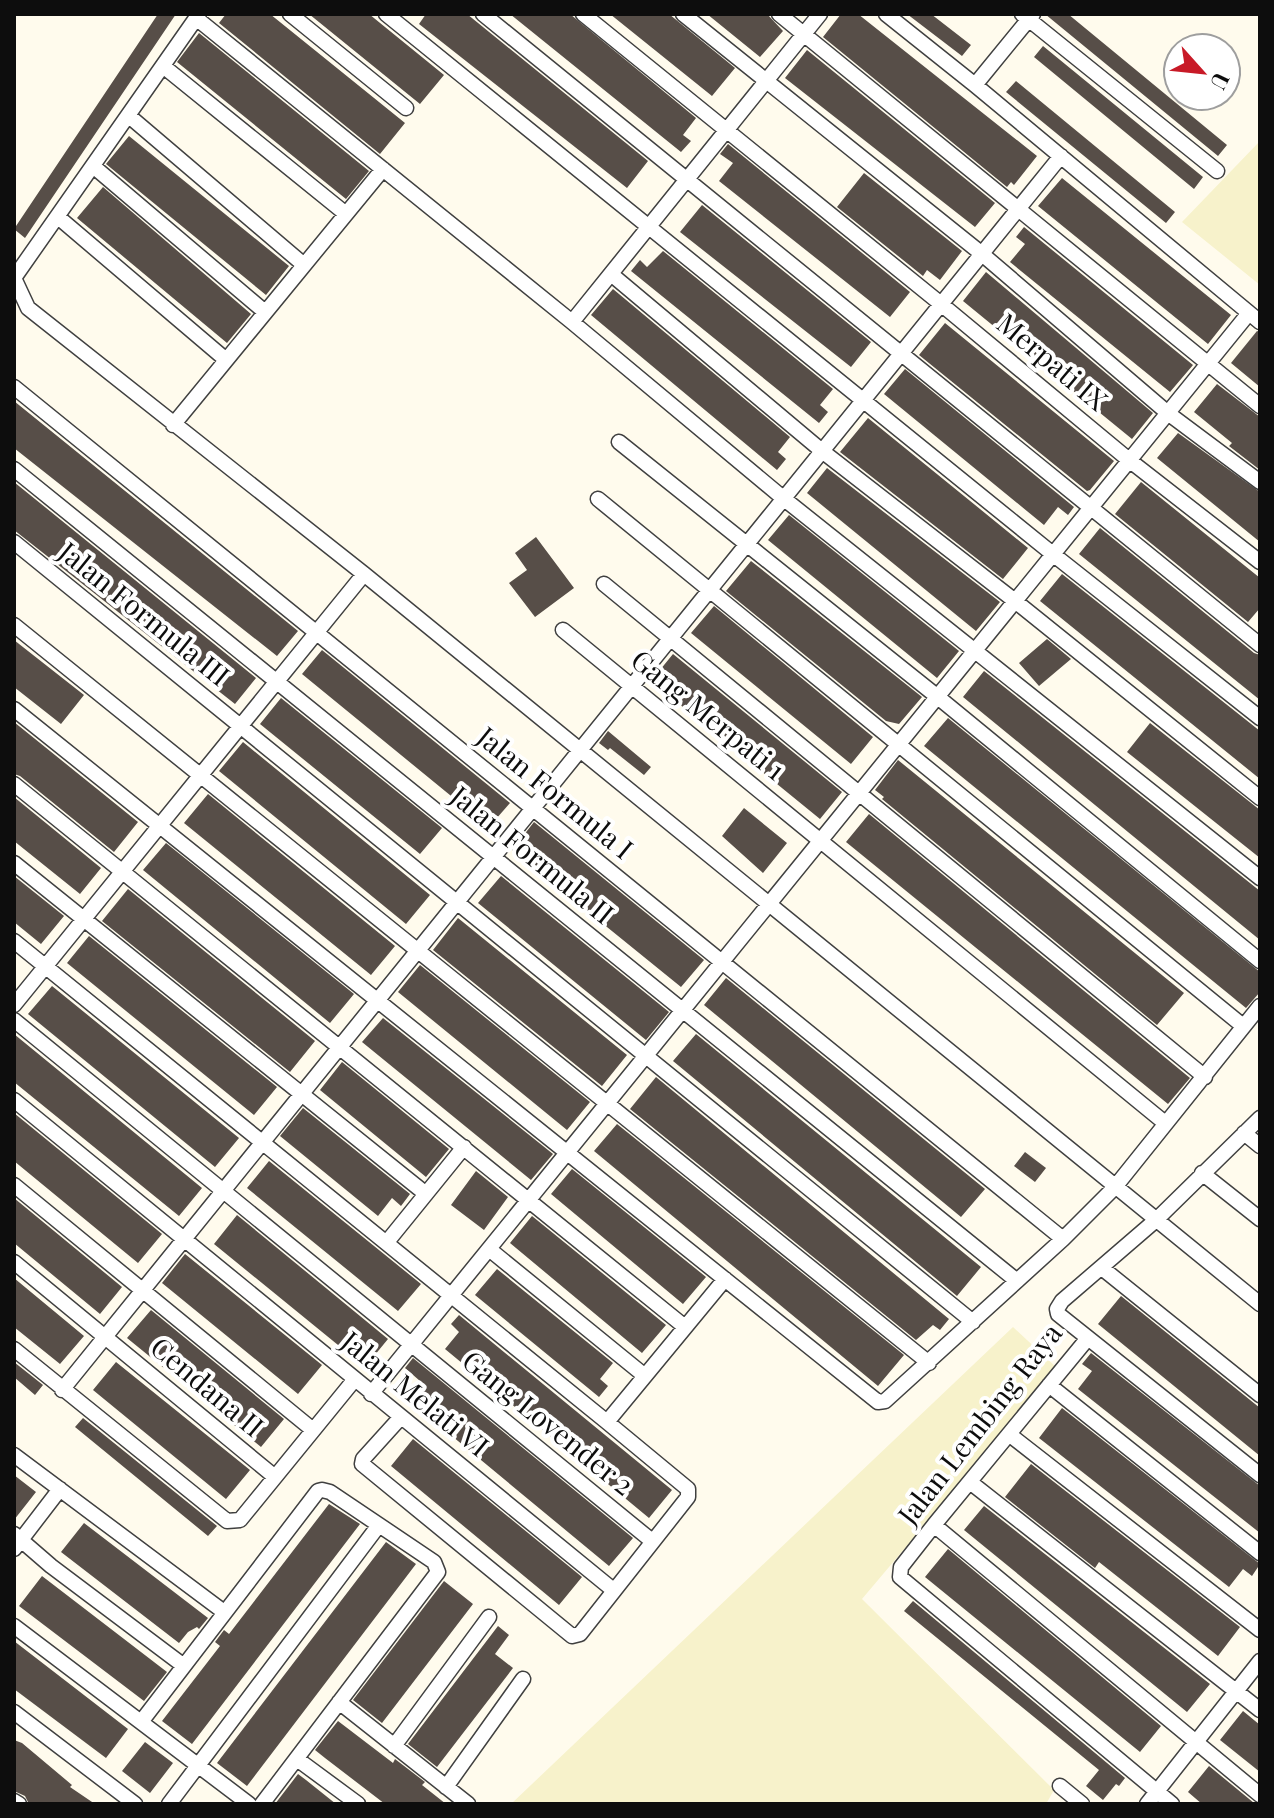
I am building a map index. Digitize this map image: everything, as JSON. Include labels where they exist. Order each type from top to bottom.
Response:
[{"type":"street","points":[[290,14],[406,108]]},
{"type":"street","points":[[386,14],[403,19],[863,400],[1260,718]]},
{"type":"street","points":[[483,14],[1260,645]]},
{"type":"street","name":"Merpati IX","points":[[583,14],[1129,460],[1260,562]]},
{"type":"street","points":[[683,14],[982,254],[1169,414],[1260,482]]},
{"type":"street","points":[[779,14],[1260,406]]},
{"type":"street","points":[[572,322],[820,14]]},
{"type":"street","points":[[371,1394],[939,698],[1129,460],[1208,365],[1255,318],[886,14]]},
{"type":"street","points":[[1260,878],[783,498],[198,16],[15,281],[28,308],[364,574],[1260,1304]]},
{"type":"street","points":[[975,85],[1028,16],[1217,171]]},
{"type":"street","points":[[163,66],[346,214]]},
{"type":"street","points":[[129,116],[304,265]]},
{"type":"street","points":[[62,1390],[1061,156]]},
{"type":"street","points":[[93,166],[265,312]]},
{"type":"street","points":[[173,425],[383,169]]},
{"type":"street","points":[[58,217],[225,359]]},
{"type":"street","points":[[611,274],[822,451],[1260,798]]},
{"type":"street","name":"Jalan Formula I","points":[[14,387],[1063,1239]]},
{"type":"street","points":[[619,442],[939,698],[1260,961]]},
{"type":"street","name":"Jalan Formula II","points":[[14,469],[1017,1281]]},
{"type":"street","points":[[598,499],[1243,1026]]},
{"type":"street","name":"Jalan Formula III","points":[[14,542],[973,1322]]},
{"type":"street","points":[[14,1005],[364,574]]},
{"type":"street","points":[[604,584],[1205,1077]]},
{"type":"street","points":[[14,625],[929,1363]]},
{"type":"street","name":"Gang Merpati 1","points":[[563,630],[1165,1123]]},
{"type":"street","points":[[14,709],[878,1402],[885,1401],[929,1363],[1063,1239],[1120,1191],[1165,1123],[1260,1006]]},
{"type":"street","points":[[14,784],[685,1327]]},
{"type":"street","points":[[14,863],[426,1194]]},
{"type":"street","points":[[14,941],[607,1422],[688,1489],[688,1497],[576,1637],[362,1464],[363,1459],[401,1417]]},
{"type":"street","name":"Gang Lovender 2","points":[[14,1020],[652,1541]]},
{"type":"street","name":"Jalan Melati VI","points":[[14,1100],[612,1589]]},
{"type":"street","name":"Jalan Lembing Raya","points":[[1157,1792],[901,1580],[899,1573],[934,1525],[1088,1338],[1058,1314],[1057,1309],[1062,1301],[1102,1268],[1150,1215],[1202,1173],[1260,1118]]},
{"type":"street","points":[[1244,1133],[1260,1146]]},
{"type":"street","points":[[387,1242],[464,1147]]},
{"type":"street","points":[[1202,1173],[1260,1219]]},
{"type":"street","points":[[14,1185],[313,1430]]},
{"type":"street","points":[[489,1249],[645,1376]]},
{"type":"street","name":"Cendana II","points":[[14,1262],[275,1477]]},
{"type":"street","points":[[1102,1268],[1260,1395]]},
{"type":"street","points":[[607,1422],[725,1279]]},
{"type":"street","points":[[1088,1338],[1260,1475]]},
{"type":"street","points":[[14,1349],[227,1521],[240,1520],[355,1379]]},
{"type":"street","points":[[1049,1385],[1260,1553]]},
{"type":"street","points":[[1010,1435],[1260,1630]]},
{"type":"street","points":[[14,1455],[224,1612]]},
{"type":"street","points":[[970,1482],[1260,1710]]},
{"type":"street","points":[[60,1489],[16,1541],[184,1666]]},
{"type":"street","points":[[141,1722],[318,1491],[330,1492],[434,1562],[438,1572],[262,1804]]},
{"type":"street","points":[[169,1804],[379,1525]]},
{"type":"street","points":[[934,1525],[1260,1795]]},
{"type":"street","points":[[394,1746],[489,1617]]},
{"type":"street","points":[[14,1626],[249,1804]]},
{"type":"street","points":[[1147,1804],[1260,1661]]},
{"type":"street","points":[[446,1787],[523,1679]]},
{"type":"street","points":[[339,1702],[468,1804]]},
{"type":"street","points":[[14,1712],[135,1804]]},
{"type":"street","points":[[297,1759],[358,1804]]},
{"type":"street","points":[[1060,1786],[1082,1804]]},
{"type":"street","points":[[1157,1792],[1172,1804]]},
{"type":"shaded area","points":[[1260,141],[1260,285],[1182,222]]},
{"type":"shaded area","points":[[1013,1327],[1057,1368],[862,1599],[1054,1790],[1046,1804],[511,1804]]},
{"type":"building","points":[[158,14],[176,14],[25,238],[14,229]]},
{"type":"building","points":[[226,14],[270,14],[405,123],[380,154],[219,23]]},
{"type":"building","points":[[309,14],[369,14],[444,75],[420,104]]},
{"type":"building","points":[[426,14],[467,14],[648,161],[627,188],[419,24]]},
{"type":"building","points":[[510,14],[570,14],[696,118],[683,135],[691,141],[681,152]]},
{"type":"building","points":[[610,14],[669,14],[735,68],[712,96]]},
{"type":"building","points":[[707,14],[767,14],[783,31],[760,57]]},
{"type":"building","points":[[841,14],[858,14],[1037,156],[1014,185],[1011,182],[1007,187],[823,37]]},
{"type":"building","points":[[907,14],[931,14],[971,45],[962,56]]},
{"type":"building","points":[[1045,14],[1068,14],[1162,91],[1162,110]]},
{"type":"building","points":[[199,33],[369,171],[346,199],[177,62]]},
{"type":"building","points":[[1043,46],[1203,177],[1194,189],[1034,57]]},
{"type":"building","points":[[807,50],[995,203],[975,227],[785,78]]},
{"type":"building","points":[[1016,81],[1175,212],[1166,223],[1006,92]]},
{"type":"building","points":[[1164,112],[1187,112],[1227,145],[1218,156]]},
{"type":"building","points":[[129,136],[289,266],[266,295],[106,164]]},
{"type":"building","points":[[728,144],[910,292],[890,317],[719,181],[733,163],[720,154]]},
{"type":"building","points":[[864,173],[962,251],[940,280],[927,270],[923,276],[837,207]]},
{"type":"building","points":[[1062,178],[1231,315],[1208,344],[1038,206]]},
{"type":"building","points":[[103,187],[251,314],[227,343],[77,218]]},
{"type":"building","points":[[702,205],[871,342],[851,367],[680,232]]},
{"type":"building","points":[[1024,227],[1193,365],[1170,392],[1010,262],[1025,244],[1016,237]]},
{"type":"building","points":[[663,251],[833,389],[820,405],[828,412],[819,423],[631,271],[640,260],[647,267]]},
{"type":"building","points":[[986,272],[1153,413],[1132,439],[963,301]]},
{"type":"building","points":[[613,289],[790,437],[778,452],[786,459],[777,470],[591,315]]},
{"type":"building","points":[[945,323],[1114,461],[1090,490],[1087,491],[919,355]]},
{"type":"building","points":[[1257,331],[1260,332],[1260,387],[1231,363]]},
{"type":"building","points":[[905,369],[1074,507],[1068,515],[1058,507],[1044,525],[884,394]]},
{"type":"building","points":[[1217,384],[1260,417],[1260,470],[1229,446],[1232,443],[1194,412]]},
{"type":"building","points":[[14,401],[298,631],[277,656],[14,448]]},
{"type":"building","points":[[868,418],[1028,548],[1003,579],[840,452]]},
{"type":"building","points":[[1178,433],[1260,492],[1260,542],[1157,458]]},
{"type":"building","points":[[827,468],[1000,602],[976,631],[807,493]]},
{"type":"building","points":[[14,482],[256,678],[235,704],[14,530]]},
{"type":"building","points":[[1141,482],[1260,578],[1260,608],[1248,622],[1115,514]]},
{"type":"building","points":[[789,515],[959,651],[937,678],[768,540]]},
{"type":"building","points":[[1100,528],[1260,655],[1260,700],[1079,554]]},
{"type":"building","points":[[536,537],[574,588],[535,617],[509,583],[527,570],[515,553]]},
{"type":"building","points":[[751,561],[922,697],[899,724],[886,721],[726,591]]},
{"type":"building","points":[[1062,574],[1260,731],[1260,779],[1040,601]]},
{"type":"building","points":[[714,606],[873,737],[851,764],[691,633]]},
{"type":"building","points":[[1047,639],[1071,659],[1039,686],[1019,663]]},
{"type":"building","points":[[14,640],[84,695],[61,724],[14,687]]},
{"type":"building","points":[[322,650],[510,803],[489,827],[302,674]]},
{"type":"building","points":[[673,654],[842,792],[820,819],[651,681]]},
{"type":"building","points":[[984,671],[1260,891],[1260,940],[963,697]]},
{"type":"building","points":[[281,698],[442,828],[420,854],[260,724]]},
{"type":"building","points":[[948,718],[1260,972],[1260,992],[1246,1008],[924,746]]},
{"type":"building","points":[[14,722],[138,822],[114,852],[14,774]]},
{"type":"building","points":[[1150,723],[1260,810],[1260,858],[1127,752]]},
{"type":"building","points":[[608,731],[651,767],[644,775],[599,743]]},
{"type":"building","points":[[243,742],[430,895],[406,924],[219,771]]},
{"type":"building","points":[[898,760],[1184,993],[1157,1025],[882,799],[884,797],[875,790]]},
{"type":"building","points":[[208,794],[395,946],[371,975],[184,823]]},
{"type":"building","points":[[14,797],[101,868],[80,894],[14,841]]},
{"type":"building","points":[[744,808],[787,843],[763,873],[722,836]]},
{"type":"building","points":[[869,814],[1190,1078],[1168,1104],[846,842]]},
{"type":"building","points":[[534,822],[704,960],[681,987],[512,850]]},
{"type":"building","points":[[166,843],[354,994],[330,1023],[143,870]]},
{"type":"building","points":[[14,876],[64,916],[41,944],[14,922]]},
{"type":"building","points":[[501,876],[669,1012],[646,1040],[478,903]]},
{"type":"building","points":[[128,889],[315,1041],[290,1072],[102,921]]},
{"type":"building","points":[[458,918],[627,1055],[602,1086],[433,950]]},
{"type":"building","points":[[89,936],[277,1087],[254,1115],[67,963]]},
{"type":"building","points":[[420,965],[590,1102],[567,1130],[398,992]]},
{"type":"building","points":[[726,978],[985,1189],[961,1217],[704,1005]]},
{"type":"building","points":[[52,986],[239,1138],[215,1167],[28,1014]]},
{"type":"building","points":[[383,1018],[553,1154],[531,1180],[362,1042]]},
{"type":"building","points":[[14,1034],[202,1188],[179,1216],[14,1082]]},
{"type":"building","points":[[696,1034],[981,1267],[957,1296],[673,1061]]},
{"type":"building","points":[[342,1062],[449,1149],[426,1177],[320,1090]]},
{"type":"building","points":[[656,1077],[949,1319],[940,1330],[933,1325],[916,1340],[630,1109]]},
{"type":"building","points":[[303,1108],[410,1194],[401,1206],[392,1198],[378,1216],[280,1136]]},
{"type":"building","points":[[14,1113],[162,1234],[138,1263],[14,1161]]},
{"type":"building","points":[[617,1124],[904,1355],[878,1386],[594,1151]]},
{"type":"building","points":[[1025,1152],[1046,1168],[1035,1182],[1014,1166]]},
{"type":"building","points":[[269,1161],[421,1284],[398,1311],[247,1188]]},
{"type":"building","points":[[572,1169],[706,1277],[683,1304],[551,1194]]},
{"type":"building","points":[[476,1171],[508,1197],[484,1230],[451,1205]]},
{"type":"building","points":[[14,1198],[122,1287],[100,1314],[14,1243]]},
{"type":"building","points":[[237,1215],[388,1339],[365,1367],[214,1244]]},
{"type":"building","points":[[532,1216],[666,1325],[642,1353],[510,1243]]},
{"type":"building","points":[[185,1254],[322,1365],[298,1394],[162,1283]]},
{"type":"building","points":[[497,1269],[613,1363],[600,1379],[608,1386],[599,1397],[475,1295]]},
{"type":"building","points":[[14,1278],[84,1336],[60,1364],[14,1327]]},
{"type":"building","points":[[1121,1296],[1260,1408],[1260,1456],[1098,1324]]},
{"type":"building","points":[[151,1310],[284,1419],[261,1447],[127,1338]]},
{"type":"building","points":[[459,1315],[672,1490],[649,1518],[445,1349],[459,1332],[451,1324]]},
{"type":"building","points":[[1091,1353],[1260,1486],[1260,1533],[1078,1389],[1092,1371],[1082,1364]]},
{"type":"building","points":[[413,1358],[633,1538],[609,1566],[406,1398],[420,1381],[405,1368]]},
{"type":"building","points":[[14,1362],[43,1385],[35,1395],[14,1377]]},
{"type":"building","points":[[116,1362],[250,1470],[226,1499],[93,1390]]},
{"type":"building","points":[[1062,1408],[1260,1564],[1252,1576],[1243,1569],[1229,1587],[1039,1438]]},
{"type":"building","points":[[83,1418],[217,1526],[208,1536],[75,1427]]},
{"type":"building","points":[[413,1439],[582,1577],[559,1605],[391,1466]]},
{"type":"building","points":[[1031,1464],[1240,1627],[1218,1656],[1099,1562],[1095,1568],[1005,1497]]},
{"type":"building","points":[[14,1475],[36,1492],[14,1520]]},
{"type":"building","points":[[329,1504],[360,1524],[192,1744],[162,1721],[220,1646],[215,1642],[224,1630],[229,1634]]},
{"type":"building","points":[[984,1506],[1210,1684],[1187,1712],[964,1530]]},
{"type":"building","points":[[84,1523],[208,1618],[199,1629],[197,1627],[188,1632],[179,1643],[61,1552]]},
{"type":"building","points":[[386,1542],[416,1564],[247,1786],[217,1763]]},
{"type":"building","points":[[948,1549],[1161,1726],[1140,1752],[925,1577]]},
{"type":"building","points":[[42,1576],[167,1672],[144,1701],[19,1606]]},
{"type":"building","points":[[444,1581],[473,1604],[382,1723],[353,1700]]},
{"type":"building","points":[[913,1601],[1125,1778],[1119,1786],[1116,1784],[1103,1800],[1086,1786],[1099,1770],[904,1611]]},
{"type":"building","points":[[498,1626],[509,1635],[495,1654],[513,1668],[437,1767],[408,1744]]},
{"type":"building","points":[[14,1641],[128,1729],[106,1758],[14,1689]]},
{"type":"building","points":[[1243,1711],[1260,1725],[1260,1772],[1220,1740]]},
{"type":"building","points":[[338,1721],[393,1763],[395,1759],[425,1782],[422,1785],[446,1804],[385,1804],[325,1758],[315,1750]]},
{"type":"building","points":[[14,1740],[22,1743],[72,1785],[70,1787],[95,1804],[29,1804],[25,1796],[14,1791]]},
{"type":"building","points":[[145,1742],[173,1763],[150,1793],[122,1771]]},
{"type":"building","points":[[1209,1766],[1256,1804],[1202,1804],[1188,1792]]},
{"type":"building","points":[[298,1774],[306,1780],[336,1804],[275,1804]]}]
